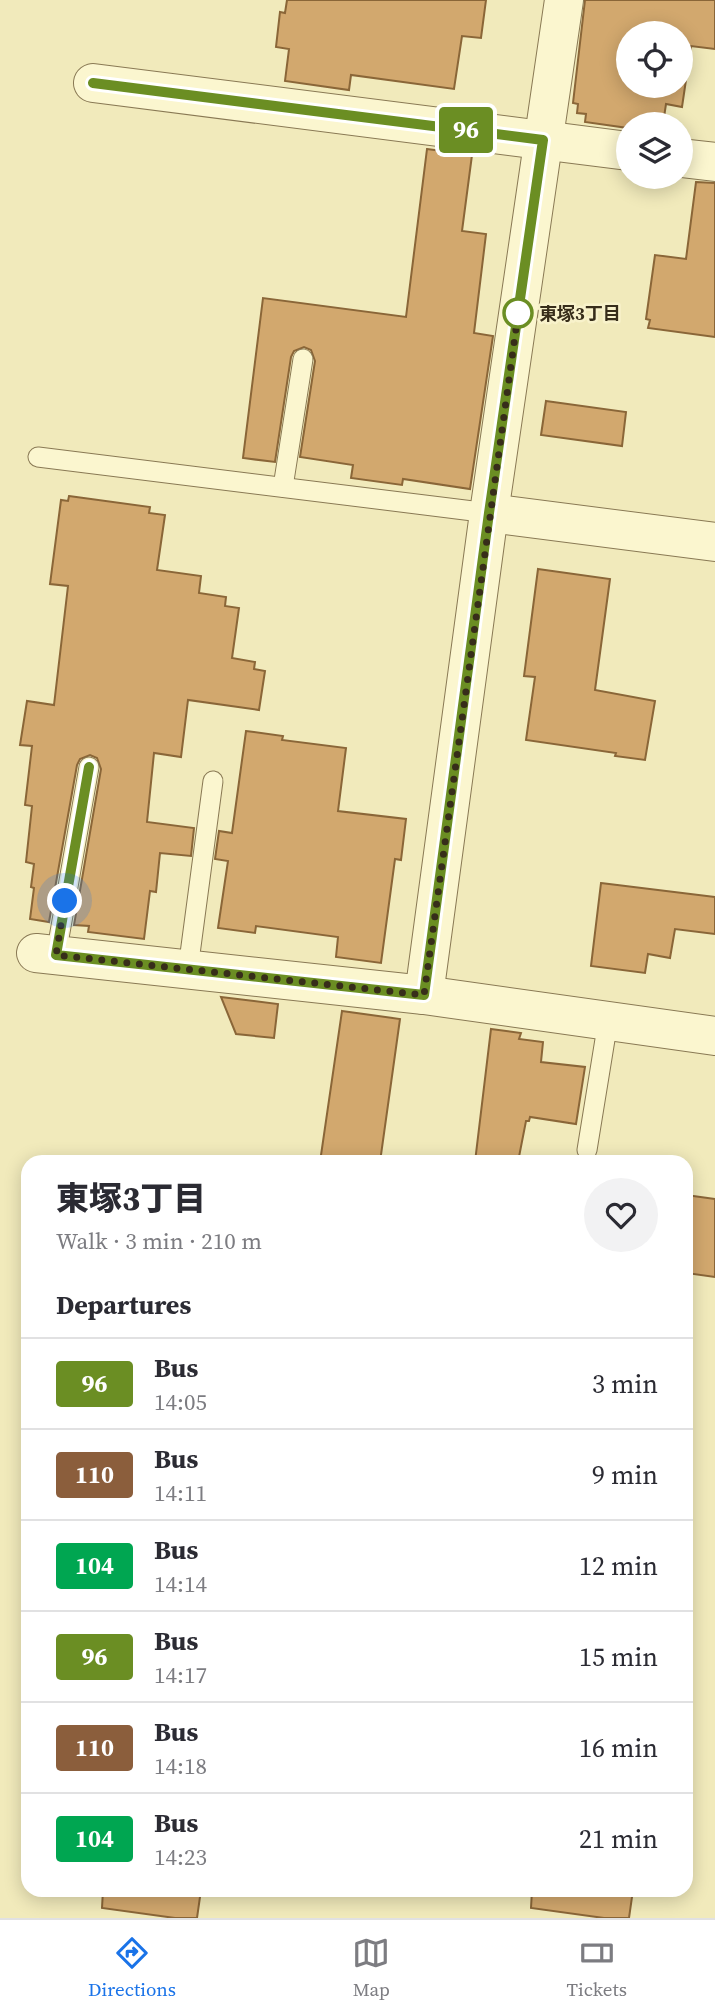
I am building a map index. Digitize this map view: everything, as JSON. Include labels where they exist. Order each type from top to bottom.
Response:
[{"type":"street","points":[[424,995],[489,513],[564,0]]},
{"type":"street","points":[[93,83],[616,149]]},
{"type":"street","points":[[693,159],[715,162]]},
{"type":"street","points":[[489,513],[715,542]]},
{"type":"street","points":[[46,954],[424,995],[715,1036]]},
{"type":"lane","points":[[283,487],[303,359]]},
{"type":"lane","points":[[38,457],[489,513]]},
{"type":"lane","points":[[46,954],[89,767]]},
{"type":"lane","points":[[188,969],[213,781]]},
{"type":"lane","points":[[587,1150],[608,1021]]},
{"type":"building","points":[[287,0],[486,0],[481,38],[462,36],[454,89],[351,75],[349,90],[285,81],[289,49],[276,47],[280,12],[285,13]]},
{"type":"building","points":[[585,0],[715,0],[715,49],[693,46],[693,21],[616,21],[616,98],[683,98],[682,107],[666,104],[665,112],[616,112],[616,126],[585,122],[586,114],[577,113],[578,104],[573,103]]},
{"type":"building","points":[[427,149],[472,155],[462,231],[486,234],[474,333],[493,336],[470,489],[403,479],[402,485],[351,478],[353,465],[300,457],[315,361],[311,350],[304,347],[294,351],[291,357],[275,462],[243,458],[263,298],[406,317]]},
{"type":"building","points":[[696,182],[715,183],[715,337],[648,328],[650,320],[646,319],[655,255],[686,259]]},
{"type":"building","points":[[546,401],[626,412],[622,446],[541,435]]},
{"type":"building","points":[[69,496],[150,507],[149,513],[165,515],[157,570],[201,576],[199,593],[226,597],[225,606],[239,608],[232,658],[255,662],[254,669],[265,671],[259,710],[188,700],[181,757],[154,753],[147,822],[194,828],[191,856],[160,853],[156,892],[150,891],[144,939],[88,932],[89,926],[74,925],[101,769],[97,758],[90,755],[80,759],[77,765],[49,922],[30,919],[34,864],[26,862],[32,806],[25,805],[32,746],[20,745],[27,701],[54,705],[68,586],[50,584],[61,500],[68,501]]},
{"type":"building","points":[[538,569],[610,579],[595,690],[655,701],[645,760],[526,740],[535,677],[524,676]]},
{"type":"building","points":[[246,731],[283,736],[282,740],[346,748],[338,811],[406,819],[401,860],[395,859],[381,963],[336,957],[338,937],[256,926],[255,933],[218,928],[228,861],[215,859],[219,831],[232,833]]},
{"type":"building","points":[[601,883],[715,897],[715,934],[675,929],[670,958],[648,954],[645,973],[591,966]]},
{"type":"building","points":[[221,997],[278,1004],[274,1038],[236,1034]]},
{"type":"building","points":[[342,1011],[400,1019],[381,1155],[321,1155]]},
{"type":"building","points":[[491,1029],[521,1033],[519,1039],[543,1042],[541,1062],[585,1067],[576,1124],[530,1117],[529,1121],[526,1121],[519,1155],[476,1155]]},
{"type":"building","points":[[693,1196],[715,1199],[715,1277],[693,1274]]},
{"type":"building","points":[[103,1897],[200,1897],[197,1918],[175,1918],[102,1908]]},
{"type":"building","points":[[532,1897],[632,1897],[629,1918],[604,1918],[531,1908]]},
{"type":"bus line","name":"96","points":[[89,767],[56,955],[424,995],[543,140],[93,83]]},
{"type":"place","name":"東塚3丁目","points":[[518,313]]},
{"type":"route","points":[[65,901],[56,955],[424,995],[520,300],[518,313]]}]
